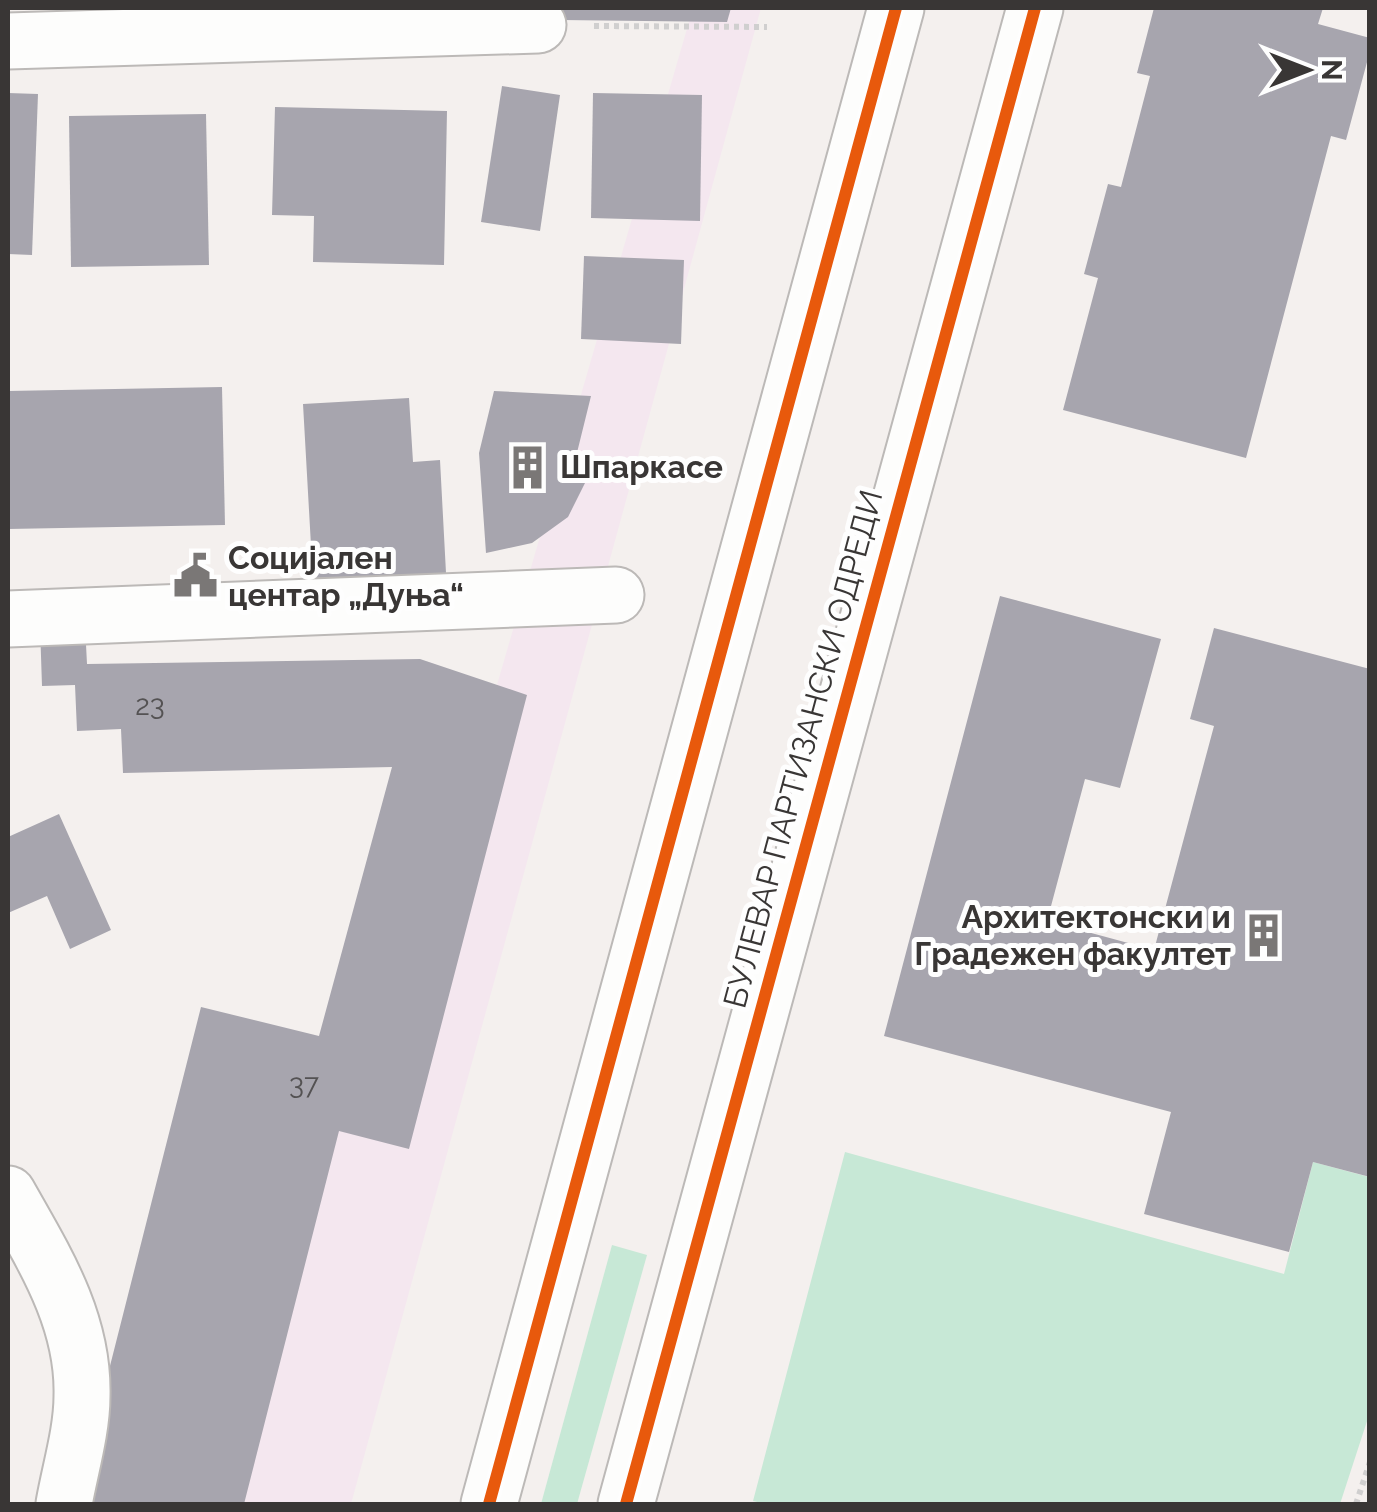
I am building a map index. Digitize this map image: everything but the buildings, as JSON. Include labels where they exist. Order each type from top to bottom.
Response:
[{"type":"street","points":[[489,1504],[896,8]]},
{"type":"street","name":"БУЛЕВАР ПАРТИЗАНСКИ ОДРЕДИ","points":[[626,1504],[1035,8]]},
{"type":"street","points":[[8,41],[538,25]]},
{"type":"street","points":[[8,619],[616,595]]},
{"type":"street","points":[[8,1194],[57,1279],[78,1339],[83,1398],[64,1504]]},
{"type":"path","points":[[538,25],[767,27]]},
{"type":"path","points":[[1356,1504],[1370,1462]]},
{"type":"shaded area","points":[[693,8],[761,8],[351,1504],[217,1504],[317,1107],[371,1120]]},
{"type":"green space","points":[[845,1152],[1284,1274],[1313,1162],[1369,1177],[1369,1415],[1340,1504],[753,1501]]},
{"type":"green space","points":[[612,1245],[647,1255],[577,1504],[541,1504]]},
{"type":"cycle path","points":[[489,1504],[896,8]]},
{"type":"cycle path","points":[[626,1504],[1035,8]]},
{"type":"place","name":"Шпаркасе","points":[[527,467]]},
{"type":"place","name":"Социјален центар „Дуња“","points":[[195,576]]},
{"type":"place","name":"Архитектонски и Градежен факултет","points":[[1264,935]]}]
